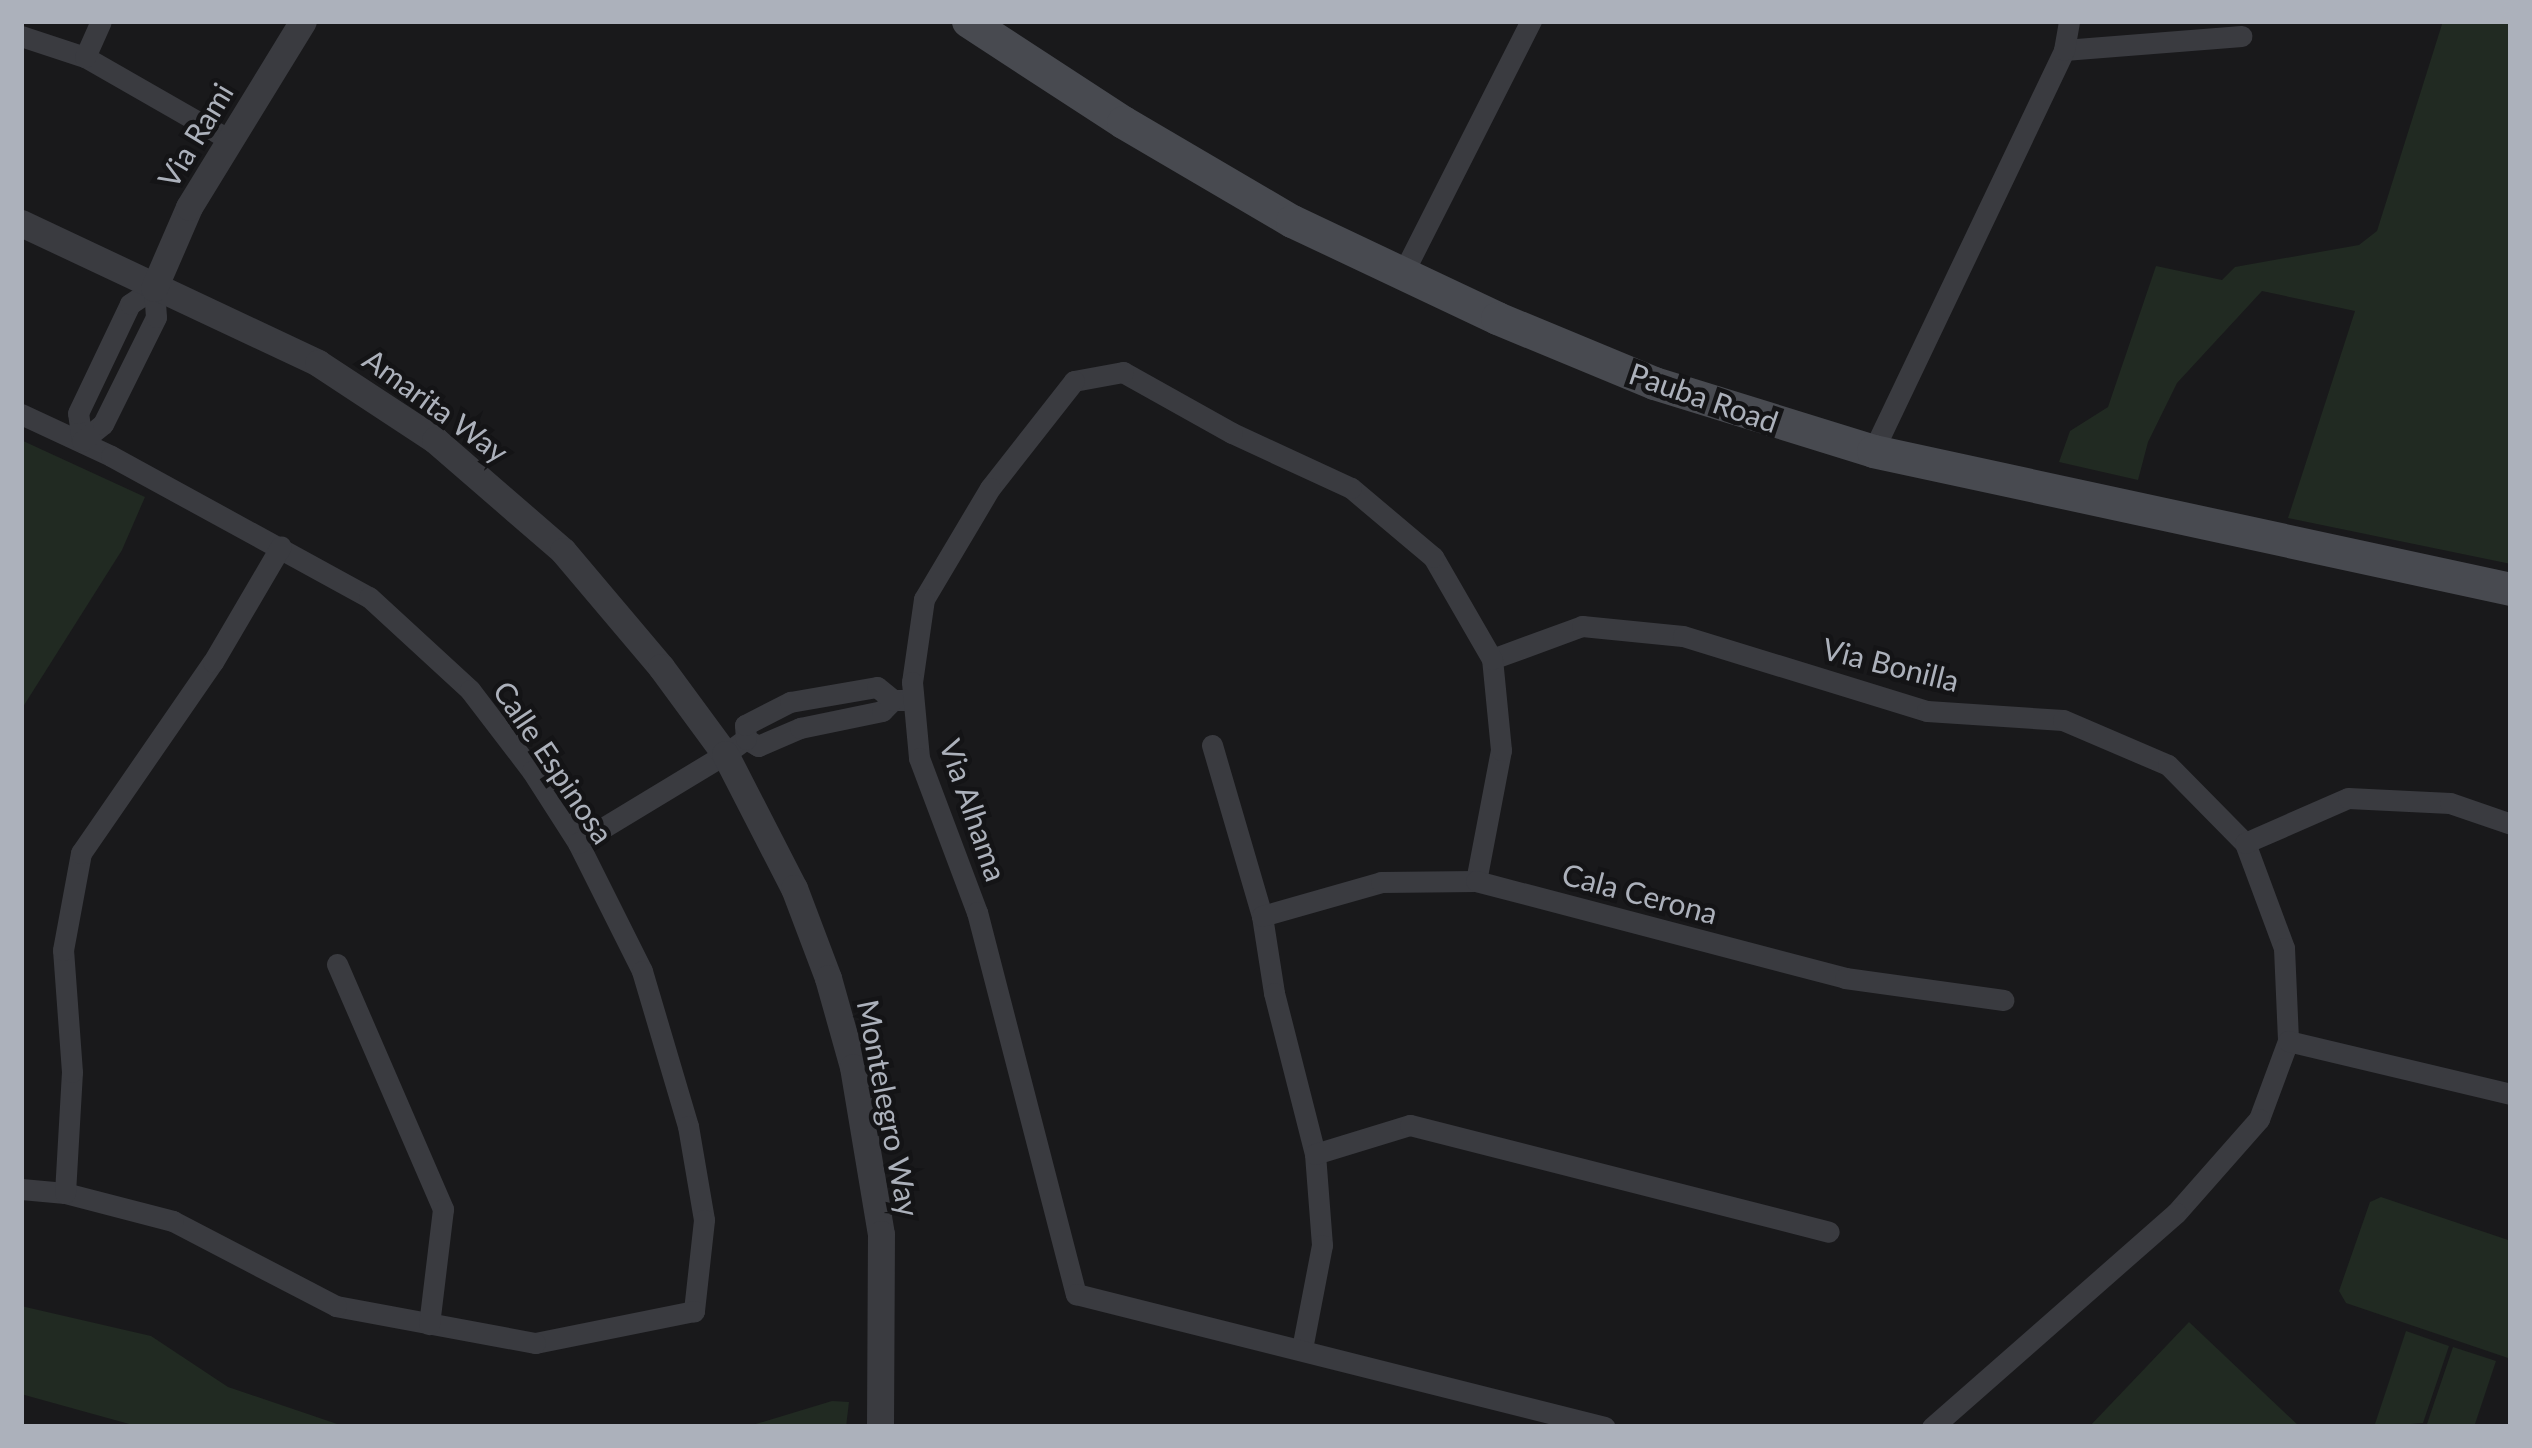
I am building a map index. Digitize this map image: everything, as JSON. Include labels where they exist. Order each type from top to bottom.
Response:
[{"type":"main road","name":"Pauba Road","points":[[968,21],[1178,156],[1402,275],[1654,382],[1874,451],[2511,589]]},
{"type":"street","points":[[85,57],[101,21]]},
{"type":"street","name":"Via Rami","points":[[82,441],[104,424],[156,317],[154,288],[189,207],[304,21]]},
{"type":"street","points":[[1402,275],[1531,21]]},
{"type":"street","points":[[1874,451],[2064,50],[2069,21]]},
{"type":"street","points":[[21,36],[85,57],[230,140]]},
{"type":"street","points":[[2064,50],[2241,36]]},
{"type":"street","name":"Amarita Way","points":[[21,223],[318,363],[492,485],[736,746]]},
{"type":"street","name":"Via Alhama","points":[[1302,1348],[1076,1294],[977,912],[919,758],[903,700],[925,599],[990,488],[1074,381],[1123,371],[1232,433],[1352,488],[1432,557],[1492,659]]},
{"type":"street","name":"Calle Espinosa","points":[[21,414],[82,441],[369,597],[470,690],[578,843],[642,971],[688,1126],[704,1220],[694,1311],[535,1343],[429,1324]]},
{"type":"street","points":[[65,1193],[72,1072],[63,950],[81,853],[213,662],[280,547]]},
{"type":"street","name":"Via Bonilla","points":[[1492,659],[1582,626],[1683,636],[1927,710],[2063,720],[2168,765],[2245,843]]},
{"type":"street","points":[[1476,881],[1501,750],[1492,659]]},
{"type":"street","points":[[578,843],[736,746],[758,746],[822,722],[882,711],[903,700]]},
{"type":"street","name":"Montelegro Way","points":[[736,746],[794,888],[854,1067],[881,1234],[880,1427]]},
{"type":"street","points":[[1212,746],[1262,916],[1274,993],[1315,1154],[1322,1245],[1302,1348],[1604,1427]]},
{"type":"street","points":[[1932,1427],[2176,1213],[2259,1119],[2288,1041],[2284,948],[2245,843],[2348,797],[2450,803],[2511,824]]},
{"type":"street","name":"Cala Cerona","points":[[1262,916],[1381,882],[1476,881],[1845,978],[2003,1000]]},
{"type":"street","points":[[21,1189],[65,1193],[173,1221],[336,1306],[429,1324],[443,1209],[337,964]]},
{"type":"street","points":[[2288,1041],[2511,1094]]},
{"type":"street","points":[[1315,1154],[1410,1125],[1829,1232]]},
{"type":"shaded area","points":[[2443,21],[2511,21],[2511,564],[2288,518],[2355,311],[2262,291],[2177,383],[2148,442],[2138,480],[2059,462],[2070,431],[2108,407],[2156,266],[2222,280],[2235,267],[2359,245],[2377,231]]},
{"type":"shaded area","points":[[21,440],[145,497],[122,550],[21,710]]},
{"type":"shaded area","points":[[2381,1197],[2511,1241],[2511,1359],[2346,1303],[2339,1291],[2370,1202]]},
{"type":"shaded area","points":[[21,1306],[151,1336],[228,1387],[346,1427],[140,1427],[21,1394]]},
{"type":"shaded area","points":[[2189,1322],[2300,1427],[2089,1427]]},
{"type":"shaded area","points":[[2406,1331],[2449,1346],[2423,1423],[2374,1427]]},
{"type":"shaded area","points":[[2453,1347],[2496,1361],[2474,1427],[2426,1427]]},
{"type":"shaded area","points":[[832,1401],[849,1402],[846,1427],[746,1427]]}]
